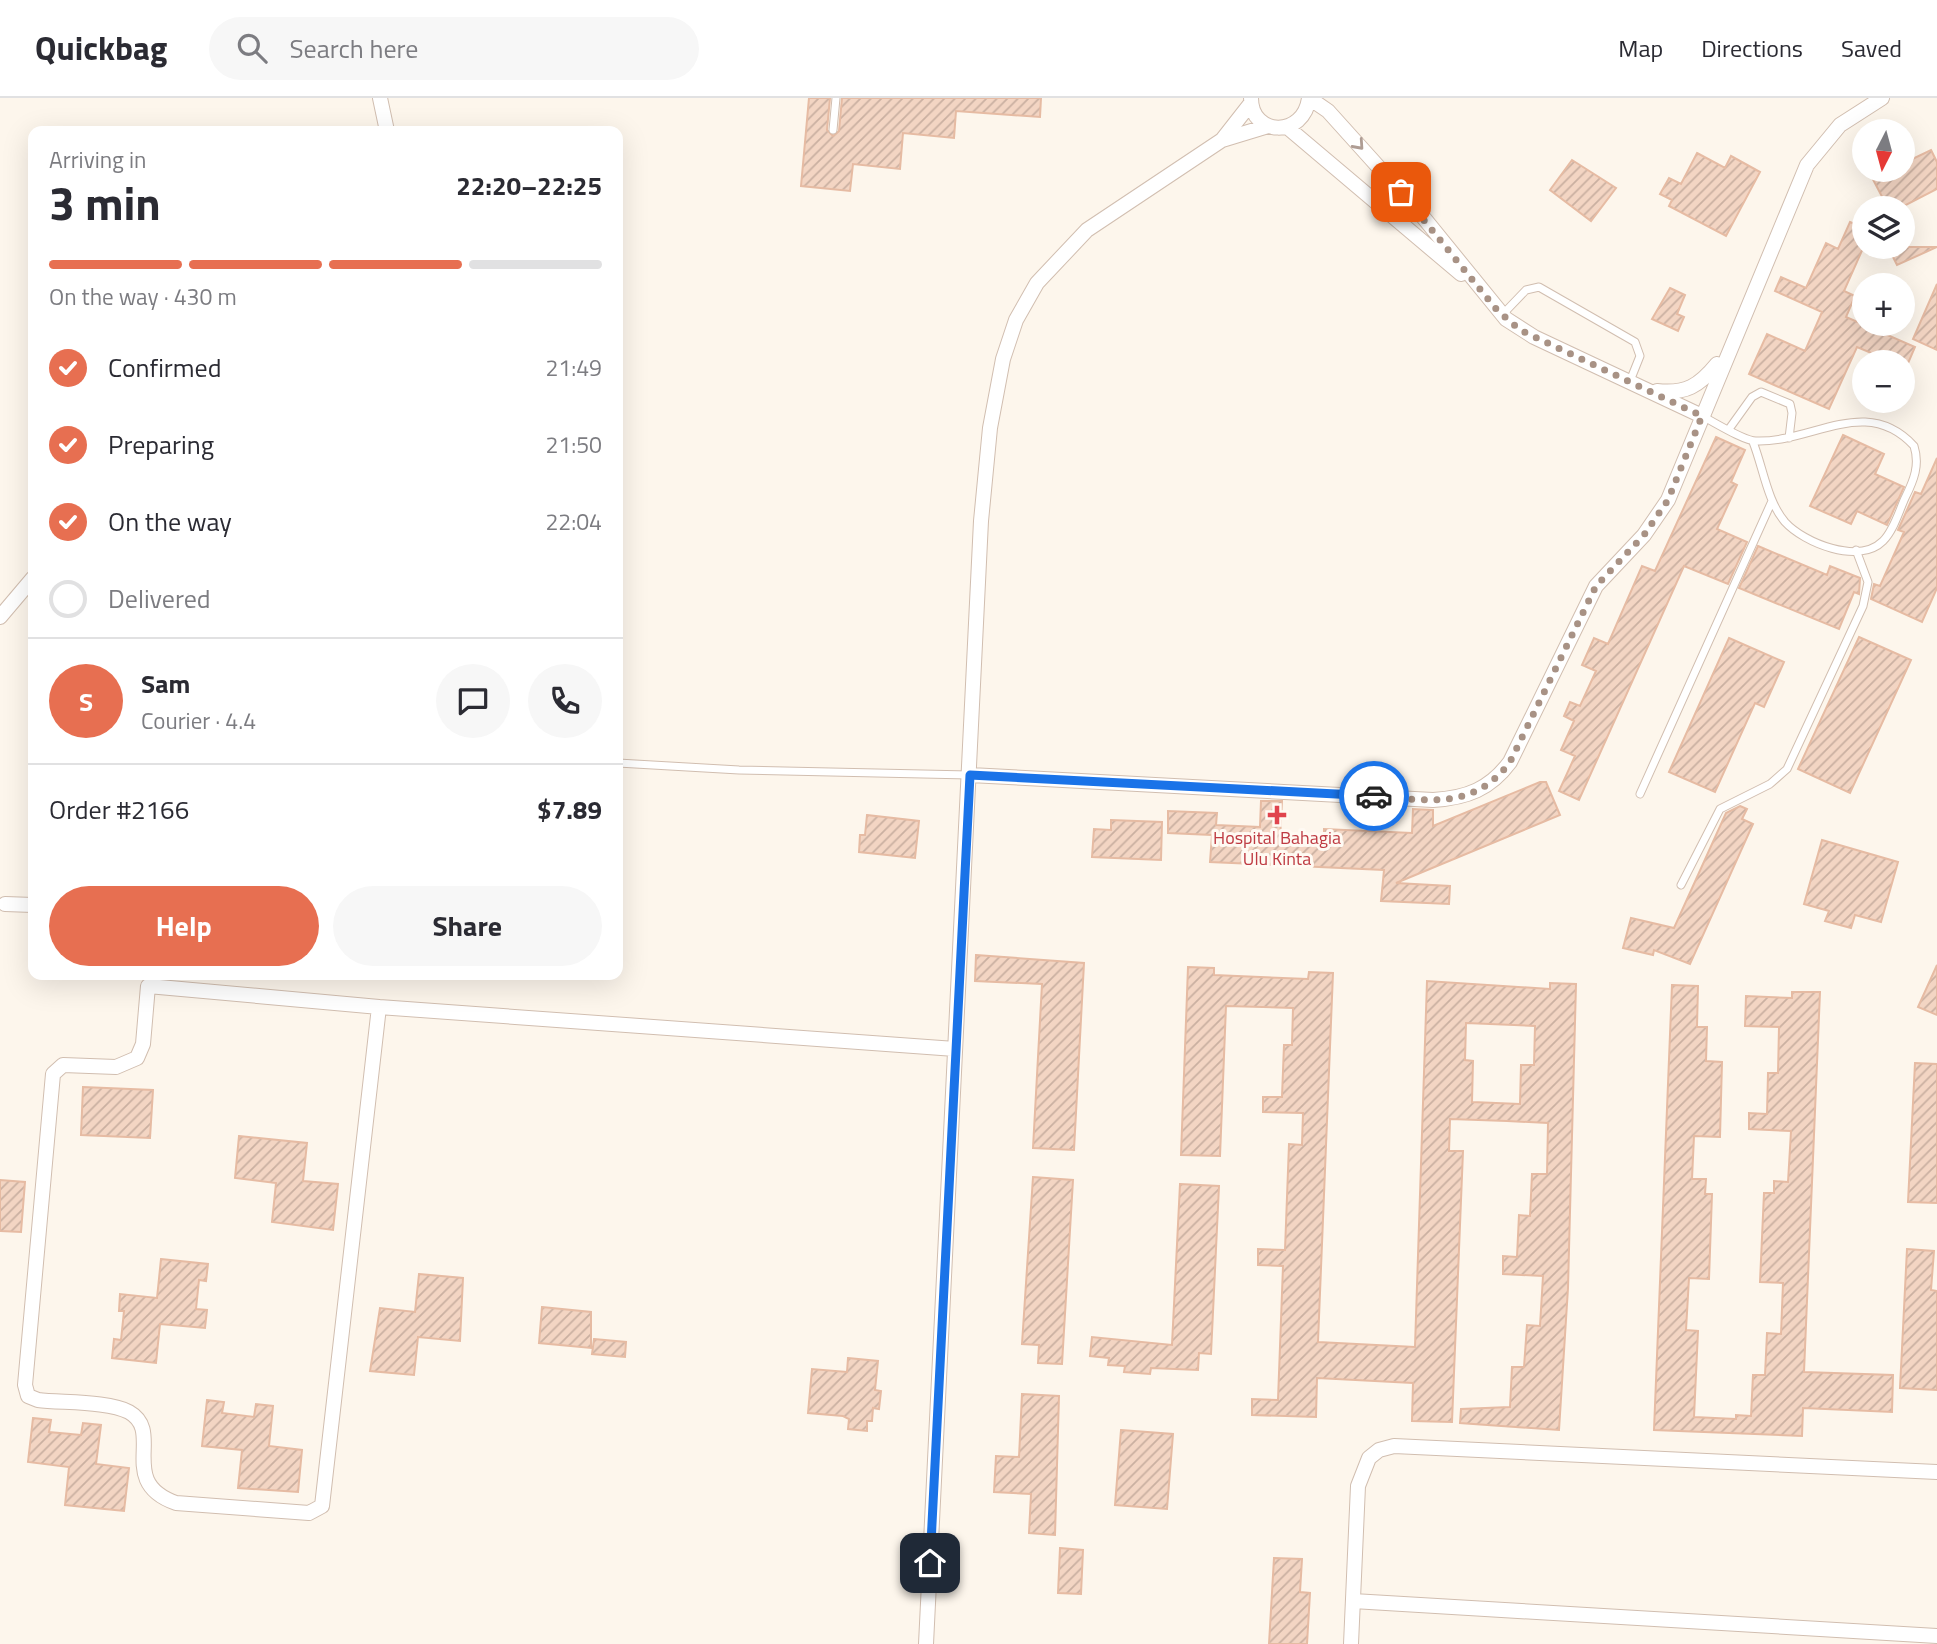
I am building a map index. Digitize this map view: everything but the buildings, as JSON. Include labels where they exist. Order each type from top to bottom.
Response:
[{"type":"street","points":[[380,98],[386,126]]},
{"type":"street","points":[[1287,127],[1303,116],[1309,98],[1328,111],[1419,212],[1502,315],[1534,337],[1702,416]]},
{"type":"street","points":[[970,775],[1433,800],[1475,793],[1499,777],[1510,762],[1596,586],[1644,535],[1668,500],[1727,352],[1807,165],[1840,125],[1882,98]]},
{"type":"street","points":[[1222,140],[1251,101],[1260,121],[1268,126]]},
{"type":"street","points":[[926,1644],[981,521],[990,428],[1003,359],[1016,320],[1037,283],[1087,230],[1222,140],[1268,126],[1287,127],[1481,290]]},
{"type":"street","points":[[1648,390],[1682,392],[1692,389],[1707,377],[1727,352]]},
{"type":"street","points":[[0,617],[28,584]]},
{"type":"street","points":[[2,904],[28,905]]},
{"type":"street","points":[[379,1007],[322,1506],[309,1513],[176,1503],[163,1498],[147,1483],[142,1474],[143,1431],[133,1415],[117,1408],[38,1400],[28,1396],[25,1385],[53,1074],[63,1065],[124,1066],[137,1058],[142,1044],[148,980],[379,1007],[955,1049]]},
{"type":"street","points":[[1351,1644],[1356,1501],[1361,1472],[1369,1458],[1379,1450],[1394,1446],[1937,1472]]},
{"type":"street","points":[[1353,1601],[1937,1636]]},
{"type":"lane","points":[[833,130],[836,98]]},
{"type":"lane","points":[[1502,315],[1526,290],[1539,287],[1636,342],[1640,356],[1630,381]]},
{"type":"lane","points":[[1729,429],[1752,397],[1761,392],[1786,401],[1792,408],[1789,438]]},
{"type":"lane","points":[[1702,416],[1753,442],[1789,438],[1843,423],[1877,422],[1893,428],[1914,446],[1917,468],[1889,534],[1881,544],[1856,550],[1826,548],[1802,537],[1784,521],[1772,501],[1753,442]]},
{"type":"lane","points":[[1640,794],[1772,501]]},
{"type":"lane","points":[[1681,885],[1720,809],[1770,784],[1787,769],[1863,606],[1868,582],[1856,550]]},
{"type":"lane","points":[[623,763],[739,770],[970,775]]},
{"type":"way so far","points":[[1374,796],[1450,799],[1475,793],[1499,777],[1510,762],[1596,586],[1644,535],[1668,500],[1702,416],[1520,330],[1497,310],[1401,192]]},
{"type":"place","name":"Hospital Bahagia Ulu Kinta","points":[[1277,815]]},
{"type":"route","points":[[930,1563],[970,775],[1374,796]]}]
